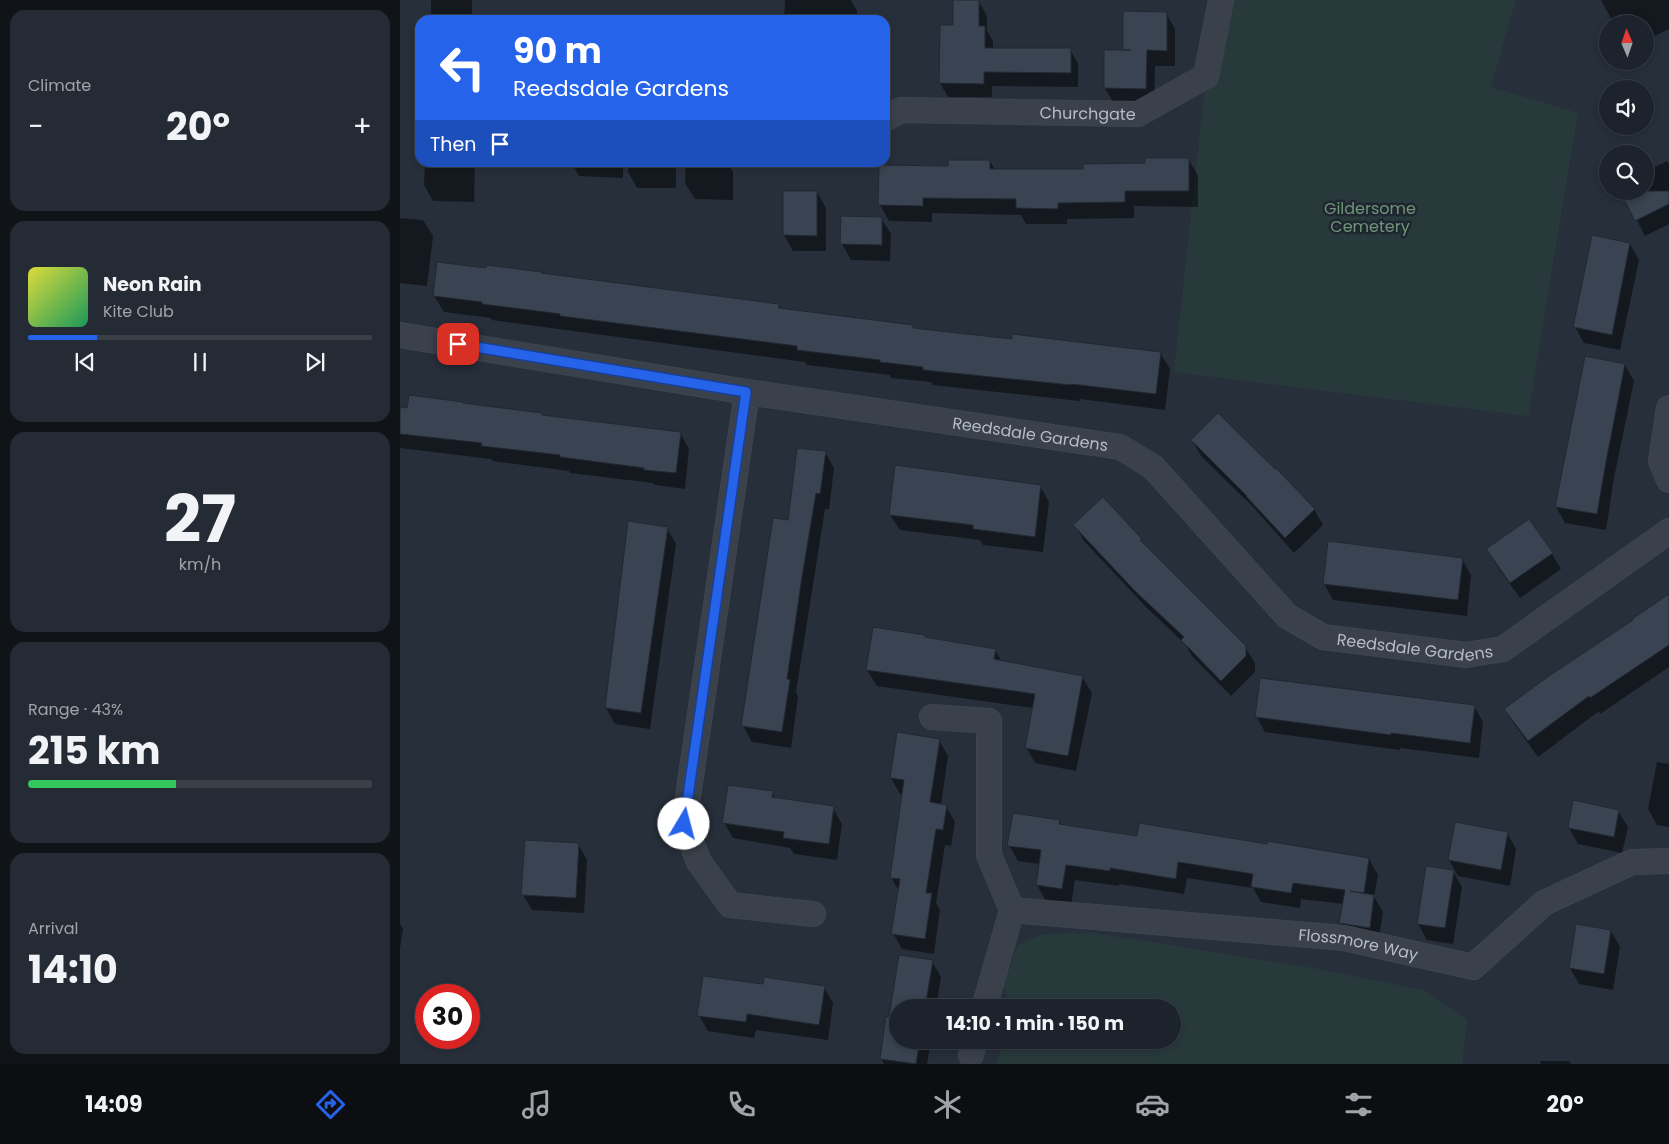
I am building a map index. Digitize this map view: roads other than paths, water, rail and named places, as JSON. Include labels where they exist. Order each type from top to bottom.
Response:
[{"type":"street","name":"Churchgate","points":[[890,116],[901,110],[1138,114],[1206,76],[1221,0]]},
{"type":"street","name":"Reedsdale Gardens","points":[[400,335],[746,392],[1120,447],[1153,467],[1287,616],[1323,637],[1466,655],[1503,649],[1669,531]]},
{"type":"street","points":[[746,392],[684,824],[699,862],[730,905],[814,914]]},
{"type":"street","points":[[1669,408],[1661,461],[1669,480]]},
{"type":"street","points":[[932,717],[989,722],[989,855],[1012,910],[987,999]]},
{"type":"street","name":"Flossmore Way","points":[[1012,910],[1344,938],[1473,968],[1544,903],[1632,862],[1669,861]]},
{"type":"park label","name":"Gildersome Cemetery","points":[[1370,217]]}]
